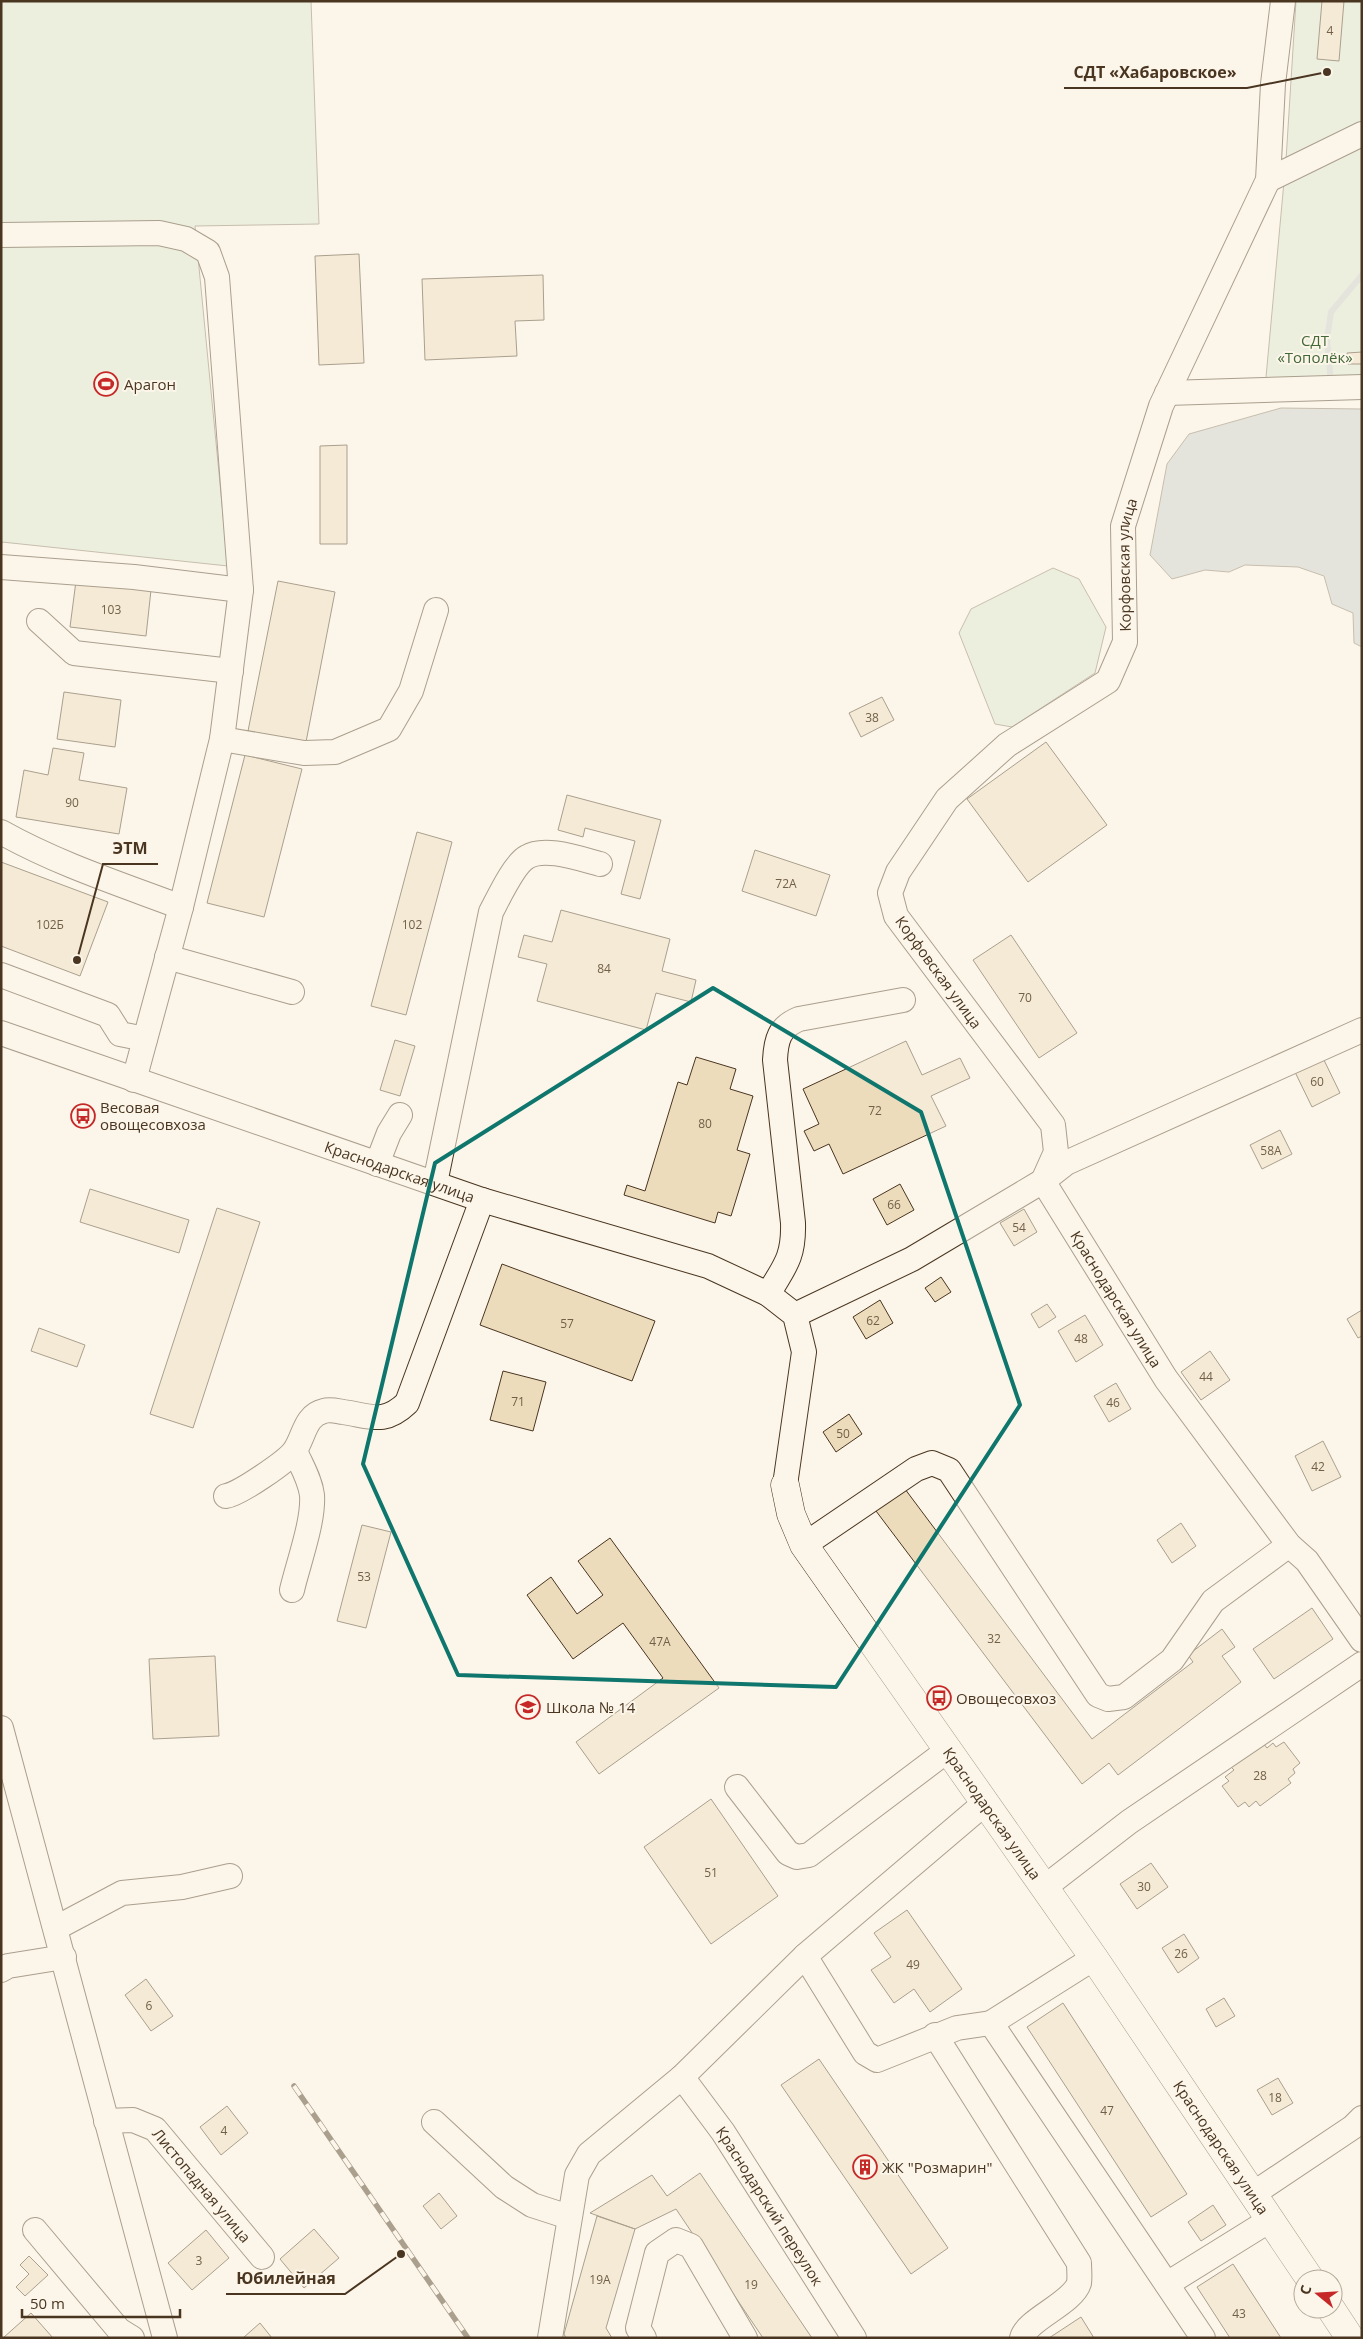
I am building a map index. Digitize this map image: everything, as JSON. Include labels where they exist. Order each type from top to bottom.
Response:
[{"type":"main road","name":"Краснодарская улица","points":[[785,1485],[791,1514],[804,1545],[1094,1958],[1303,2269]]},
{"type":"main road","points":[[1338,2319],[1350,2338]]},
{"type":"street","name":"Корфовская улица","points":[[1043,1180],[1056,1152],[1053,1125],[896,916],[890,894],[898,872],[946,799],[1007,745],[1108,681],[1125,642],[1123,526],[1161,406],[1268,180],[1273,84],[1283,1]]},
{"type":"street","points":[[1268,180],[1362,134]]},
{"type":"street","points":[[1,235],[159,233],[186,238],[208,252],[217,277],[241,590],[222,739],[181,907],[134,1080]]},
{"type":"street","points":[[1167,393],[1354,387]]},
{"type":"street","points":[[1,567],[134,577],[241,590]]},
{"type":"street","points":[[222,739],[304,753],[335,752],[389,729],[411,691],[436,610]]},
{"type":"street","points":[[39,621],[74,653],[231,670]]},
{"type":"street","points":[[1,832],[23,844],[82,870],[181,907]]},
{"type":"street","points":[[435,1183],[491,912],[508,880],[527,857],[548,852],[600,864]]},
{"type":"street","points":[[168,957],[292,992]]},
{"type":"street","points":[[1,975],[108,1015],[120,1034],[145,1039]]},
{"type":"street","points":[[768,1294],[789,1261],[794,1243],[775,1060],[775,1046],[780,1032],[789,1023],[799,1019],[903,1000]]},
{"type":"street","points":[[795,1315],[912,1259],[1043,1180],[1066,1164],[1362,1030]]},
{"type":"street","name":"Краснодарская улица","points":[[1,1033],[482,1200],[708,1266],[768,1294],[795,1315],[804,1352],[785,1485]]},
{"type":"street","points":[[377,1164],[388,1133],[400,1115]]},
{"type":"street","name":"Краснодарская улица","points":[[1043,1180],[1166,1379],[1289,1545],[1307,1561],[1362,1640]]},
{"type":"street","points":[[226,1496],[244,1490],[295,1451],[304,1429],[314,1415],[333,1411],[383,1418],[396,1414],[406,1403],[482,1200]]},
{"type":"street","points":[[292,1590],[311,1512],[312,1495],[309,1480],[295,1451]]},
{"type":"street","points":[[804,1545],[916,1470],[932,1463],[949,1470],[1098,1695],[1108,1699],[1124,1697],[1172,1660],[1213,1601],[1289,1545]]},
{"type":"street","points":[[1045,1888],[1129,1822],[1362,1664]]},
{"type":"street","points":[[1,1728],[64,1957],[164,2338]]},
{"type":"street","points":[[737,1787],[788,1852],[797,1857],[810,1855],[948,1750]]},
{"type":"street","points":[[550,2338],[577,2175],[589,2154],[682,2076],[806,1956],[985,1803]]},
{"type":"street","points":[[56,1928],[122,1893],[182,1887],[230,1876]]},
{"type":"street","points":[[806,1956],[865,2054],[877,2060],[957,2028],[991,2023],[1094,1958]]},
{"type":"street","points":[[3,1965],[64,1957]]},
{"type":"street","points":[[991,2023],[1203,2338]]},
{"type":"street","points":[[935,2036],[1079,2263],[1079,2284],[1069,2296],[1027,2329],[1022,2338]]},
{"type":"street","name":"Краснодарский переулок","points":[[682,2076],[723,2132],[854,2338]]},
{"type":"street","points":[[1253,2194],[1353,2128],[1362,2118]]},
{"type":"street","name":"Листопадная улица","points":[[106,2121],[133,2120],[155,2129],[262,2257]]},
{"type":"street","points":[[434,2122],[504,2188],[532,2205],[569,2217]]},
{"type":"street","points":[[1167,2284],[1270,2220]]},
{"type":"street","points":[[35,2230],[120,2330],[132,2338]]},
{"type":"street","points":[[644,2338],[638,2328],[657,2253],[676,2240],[691,2246],[746,2338]]},
{"type":"highlighted area","points":[[713,988],[921,1112],[1020,1405],[836,1687],[458,1675],[363,1464],[435,1163]]},
{"type":"green space","name":"Арагон","points":[[1,1],[311,1],[319,224],[195,226],[228,566],[2,542],[1,548]]},
{"type":"green space","name":"СДТ «Тополёк»","points":[[1296,1],[1362,1],[1362,397],[1264,399],[1286,160]]},
{"type":"green space","points":[[1053,568],[1079,579],[1106,627],[1095,673],[1012,727],[995,724],[959,633],[971,609]]},
{"type":"shaded area","points":[[1281,408],[1362,409],[1362,647],[1354,643],[1353,613],[1332,604],[1324,576],[1298,567],[1245,565],[1229,572],[1205,570],[1172,579],[1150,555],[1167,464],[1189,434]]},
{"type":"building","points":[[1322,1],[1344,1],[1339,61],[1317,59]]},
{"type":"building","points":[[359,254],[364,363],[319,365],[315,256]]},
{"type":"building","points":[[543,275],[544,320],[515,321],[517,356],[425,360],[422,279]]},
{"type":"building","points":[[1362,352],[1362,364],[1348,364],[1347,353]]},
{"type":"building","points":[[347,445],[347,544],[320,544],[320,446]]},
{"type":"building","points":[[76,581],[151,590],[146,636],[70,627]]},
{"type":"building","points":[[278,581],[335,592],[306,742],[248,731]]},
{"type":"building","points":[[64,692],[121,700],[115,747],[57,739]]},
{"type":"building","points":[[882,697],[894,720],[861,737],[849,713]]},
{"type":"building","points":[[1046,742],[1107,825],[1028,882],[967,799]]},
{"type":"building","points":[[53,748],[84,753],[79,780],[127,788],[119,834],[16,817],[24,770],[48,775]]},
{"type":"building","points":[[245,755],[302,769],[264,917],[207,903]]},
{"type":"building","points":[[567,795],[661,820],[640,899],[621,894],[635,841],[585,828],[583,837],[558,830]]},
{"type":"building","points":[[417,832],[452,842],[406,1015],[371,1006]]},
{"type":"building","points":[[755,850],[830,875],[816,916],[742,891]]},
{"type":"building","points":[[1,862],[108,902],[80,976],[1,946]]},
{"type":"building","points":[[561,910],[670,939],[662,971],[696,980],[691,1002],[656,993],[646,1030],[537,1001],[547,964],[518,957],[524,935],[552,942]]},
{"type":"building","points":[[1011,935],[1077,1033],[1039,1058],[973,960]]},
{"type":"building","points":[[395,1040],[415,1046],[400,1096],[380,1090]]},
{"type":"building","points":[[906,1041],[922,1075],[960,1058],[970,1078],[931,1096],[946,1126],[843,1174],[829,1144],[814,1151],[804,1131],[819,1124],[803,1089]]},
{"type":"building","points":[[1322,1056],[1340,1093],[1312,1107],[1294,1070]]},
{"type":"building","points":[[696,1057],[736,1069],[730,1089],[753,1096],[737,1150],[750,1154],[731,1216],[718,1212],[715,1223],[624,1195],[627,1185],[645,1191],[678,1082],[687,1085]]},
{"type":"building","points":[[1280,1130],[1292,1154],[1262,1169],[1250,1145]]},
{"type":"building","points":[[900,1184],[914,1210],[887,1225],[873,1199]]},
{"type":"building","points":[[90,1189],[189,1220],[179,1253],[80,1222]]},
{"type":"building","points":[[217,1208],[260,1222],[193,1428],[150,1414]]},
{"type":"building","points":[[1024,1209],[1037,1232],[1014,1246],[1000,1223]]},
{"type":"building","points":[[502,1264],[655,1321],[632,1381],[480,1325]]},
{"type":"building","points":[[941,1277],[951,1292],[935,1302],[925,1288]]},
{"type":"building","points":[[880,1300],[893,1323],[866,1339],[853,1317]]},
{"type":"building","points":[[1047,1304],[1056,1317],[1039,1328],[1031,1314]]},
{"type":"building","points":[[1362,1310],[1362,1336],[1358,1338],[1347,1319]]},
{"type":"building","points":[[1085,1315],[1103,1345],[1076,1362],[1058,1331]]},
{"type":"building","points":[[39,1328],[85,1345],[77,1367],[31,1351]]},
{"type":"building","points":[[1210,1351],[1230,1380],[1201,1400],[1181,1372]]},
{"type":"building","points":[[503,1371],[546,1382],[533,1431],[490,1420]]},
{"type":"building","points":[[1116,1383],[1131,1409],[1109,1422],[1094,1396]]},
{"type":"building","points":[[849,1414],[862,1434],[836,1452],[823,1432]]},
{"type":"building","points":[[1323,1441],[1341,1477],[1312,1491],[1295,1456]]},
{"type":"building","points":[[902,1485],[1092,1739],[1193,1662],[1188,1655],[1222,1629],[1235,1647],[1222,1656],[1241,1682],[1118,1775],[1109,1763],[1082,1784],[873,1507]]},
{"type":"building","points":[[1181,1523],[1196,1546],[1172,1563],[1157,1540]]},
{"type":"building","points":[[362,1525],[391,1532],[366,1628],[337,1621]]},
{"type":"building","points":[[610,1538],[719,1688],[599,1774],[576,1742],[663,1678],[623,1623],[573,1659],[527,1595],[551,1577],[577,1614],[603,1595],[578,1561]]},
{"type":"building","points":[[1312,1608],[1333,1639],[1274,1679],[1253,1649]]},
{"type":"building","points":[[215,1656],[219,1736],[153,1739],[149,1659]]},
{"type":"building","points":[[1284,1742],[1300,1763],[1293,1769],[1295,1773],[1288,1779],[1291,1783],[1260,1806],[1256,1801],[1249,1807],[1245,1802],[1238,1807],[1222,1786],[1229,1781],[1225,1777],[1234,1770],[1231,1767],[1263,1743],[1267,1748],[1273,1743],[1276,1747]]},
{"type":"building","points":[[711,1799],[778,1896],[711,1944],[644,1847]]},
{"type":"building","points":[[1151,1863],[1168,1887],[1137,1909],[1120,1884]]},
{"type":"building","points":[[907,1910],[962,1989],[930,2012],[914,1989],[894,2003],[871,1970],[891,1957],[874,1933]]},
{"type":"building","points":[[1184,1934],[1199,1958],[1178,1973],[1162,1948]]},
{"type":"building","points":[[146,1979],[173,2016],[151,2031],[125,1995]]},
{"type":"building","points":[[1224,1998],[1235,2016],[1216,2027],[1206,2009]]},
{"type":"building","points":[[1063,2003],[1187,2194],[1151,2217],[1027,2027]]},
{"type":"building","name":"ЖК \"Розмарин\"","points":[[819,2059],[948,2248],[911,2274],[781,2085]]},
{"type":"building","points":[[1278,2078],[1293,2103],[1272,2115],[1257,2090]]},
{"type":"building","points":[[227,2106],[248,2133],[221,2155],[200,2127]]},
{"type":"building","points":[[700,2173],[812,2338],[763,2338],[676,2209],[635,2229],[590,2213],[652,2175],[667,2196]]},
{"type":"building","points":[[439,2193],[457,2216],[441,2229],[423,2206]]},
{"type":"building","points":[[1213,2205],[1226,2225],[1201,2241],[1188,2222]]},
{"type":"building","points":[[597,2216],[635,2229],[606,2328],[612,2338],[566,2338],[564,2334]]},
{"type":"building","points":[[314,2229],[339,2258],[304,2288],[280,2259]]},
{"type":"building","points":[[206,2230],[229,2258],[192,2290],[168,2263]]},
{"type":"building","points":[[29,2256],[48,2275],[25,2296],[16,2287],[29,2274],[20,2265]]},
{"type":"building","points":[[1233,2264],[1281,2338],[1230,2338],[1197,2287]]},
{"type":"building","points":[[31,2313],[53,2338],[3,2338]]},
{"type":"building","points":[[1081,2317],[1094,2338],[1049,2338]]},
{"type":"building","points":[[260,2323],[272,2338],[243,2338]]},
{"type":"waterway","points":[[1331,383],[1327,339],[1331,312],[1362,275]]},
{"type":"railway","points":[[294,2086],[468,2338]]},
{"type":"place","name":"СДТ «Хабаровское»","points":[[1327,72]]},
{"type":"place","name":"Арагон","points":[[106,384]]},
{"type":"place","name":"ЭТМ","points":[[77,960]]},
{"type":"place","name":"Весовая овощесовхоза","points":[[83,1116]]},
{"type":"place","name":"Овощесовхоз","points":[[939,1698]]},
{"type":"place","name":"Школа № 14","points":[[528,1707]]},
{"type":"place","name":"ЖК \"Розмарин\"","points":[[865,2167]]},
{"type":"place","name":"Юбилейная","points":[[401,2254]]}]
